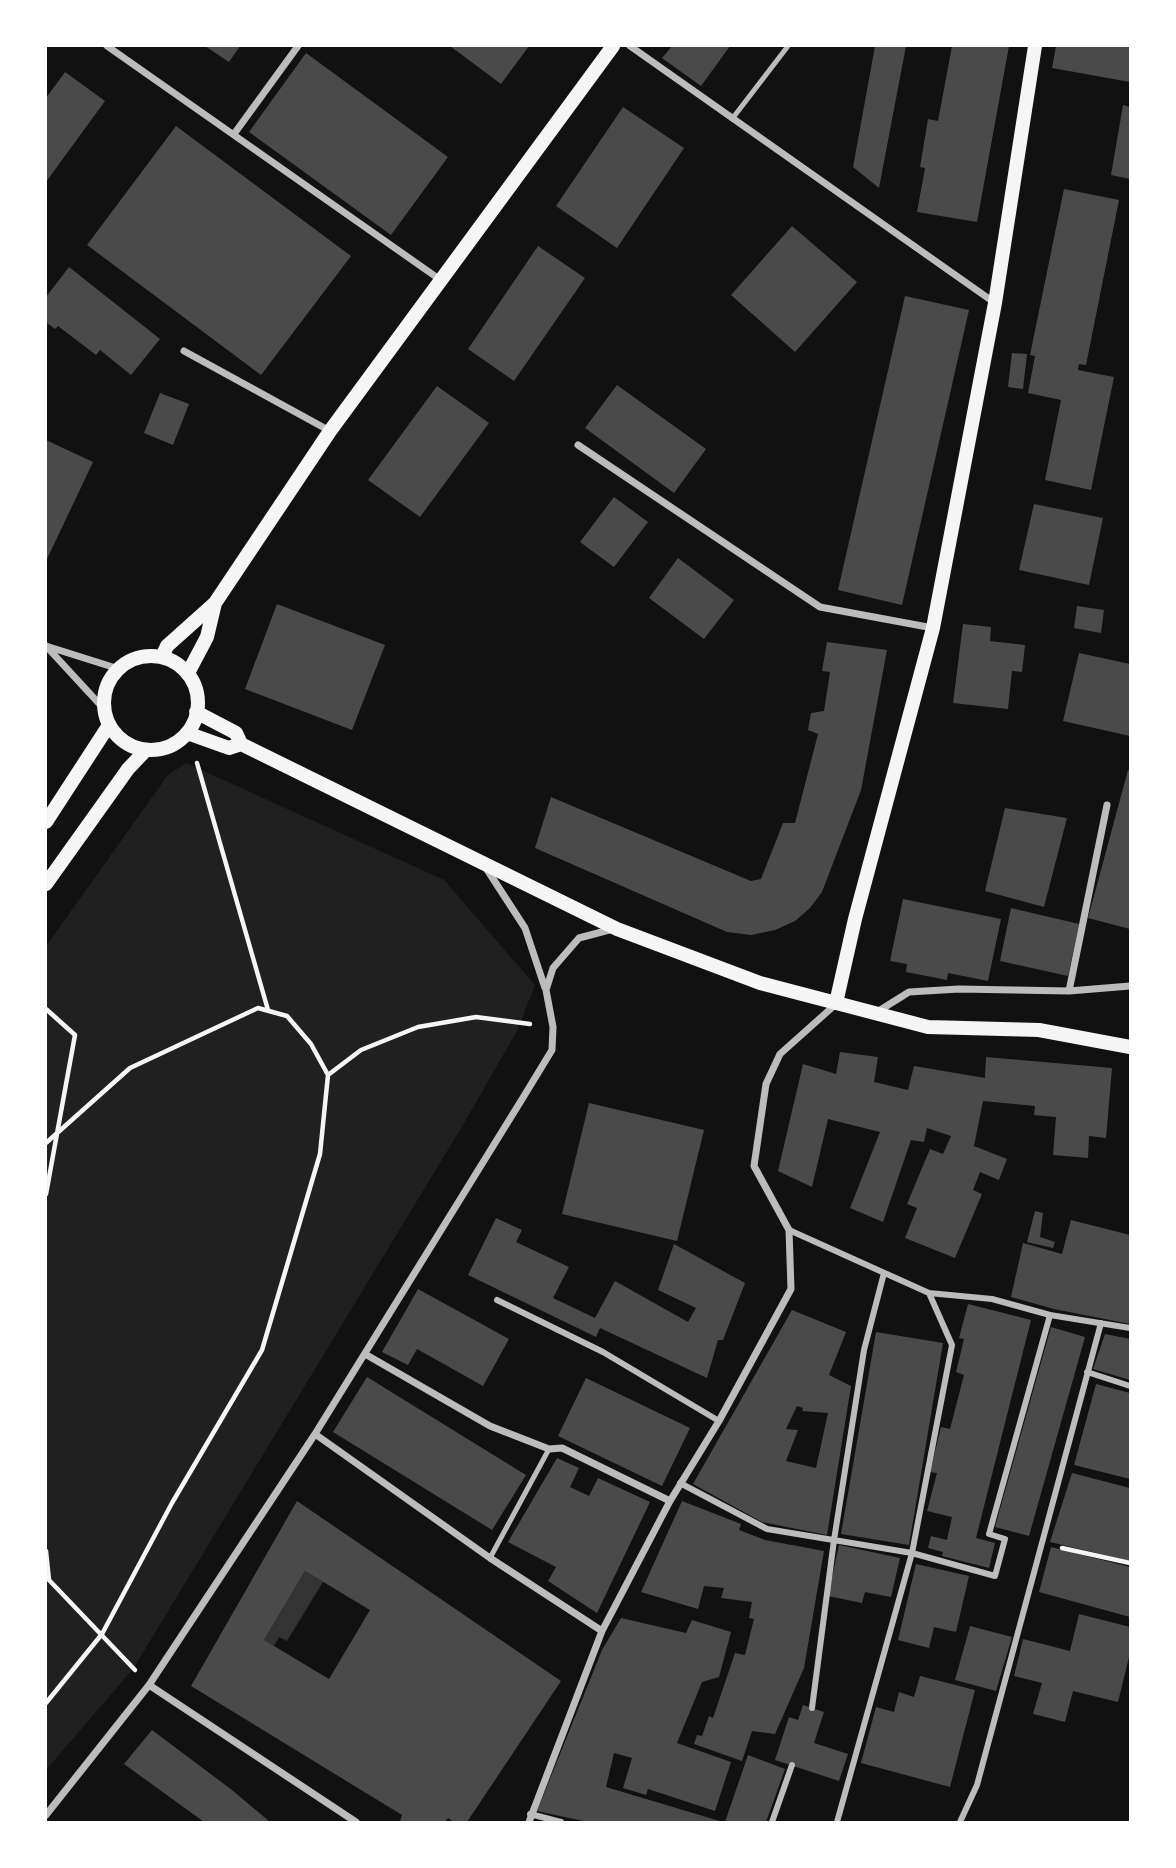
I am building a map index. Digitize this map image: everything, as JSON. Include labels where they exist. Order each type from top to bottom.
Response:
[{"type":"main road","points":[[162,657],[167,646],[215,603],[330,431],[613,46]]},
{"type":"main road","points":[[836,1003],[855,919],[933,628],[995,303],[1035,46]]},
{"type":"main road","points":[[188,673],[207,638],[215,603]]},
{"type":"main road","points":[[46,822],[107,718],[105,695],[119,669],[146,656],[162,657],[176,663],[188,673],[195,687],[197,712],[187,733],[175,743],[146,750],[131,746],[107,718]]},
{"type":"main road","points":[[197,712],[236,733],[241,744],[617,929],[760,983],[928,1027],[1039,1030],[1130,1046]]},
{"type":"main road","points":[[187,733],[229,748],[241,744]]},
{"type":"main road","points":[[46,884],[128,769],[146,750]]},
{"type":"street","points":[[107,46],[442,281]]},
{"type":"street","points":[[234,134],[298,46]]},
{"type":"street","points":[[630,46],[995,303]]},
{"type":"street","points":[[184,351],[330,431]]},
{"type":"street","points":[[578,445],[820,607],[933,628]]},
{"type":"street","points":[[46,646],[119,669]]},
{"type":"street","points":[[46,646],[107,718]]},
{"type":"street","points":[[1069,991],[1107,805]]},
{"type":"street","points":[[46,1815],[149,1685],[315,1434],[552,1050],[553,1027],[546,990],[525,928],[481,862]]},
{"type":"street","points":[[546,990],[553,968],[579,938],[617,929]]},
{"type":"street","points":[[875,1014],[909,992],[959,989],[1069,991],[1130,986]]},
{"type":"street","points":[[561,1822],[529,1818],[602,1631],[670,1501],[719,1421],[791,1289],[789,1230],[754,1166],[766,1084],[780,1054],[836,1003]]},
{"type":"street","points":[[789,1230],[929,1293],[992,1299],[1049,1315],[1130,1328]]},
{"type":"street","points":[[812,1708],[834,1540],[864,1350],[884,1273]]},
{"type":"street","points":[[837,1822],[912,1553],[952,1345],[929,1293]]},
{"type":"street","points":[[498,1300],[603,1352],[719,1421]]},
{"type":"street","points":[[680,1483],[767,1529],[912,1553],[995,1576],[1004,1539],[989,1534],[1049,1315]]},
{"type":"street","points":[[960,1822],[977,1785],[1101,1324]]},
{"type":"street","points":[[365,1354],[490,1426],[549,1449],[562,1448],[670,1501]]},
{"type":"street","points":[[1087,1372],[1130,1385]]},
{"type":"street","points":[[315,1434],[490,1558],[602,1631]]},
{"type":"street","points":[[149,1685],[356,1822]]},
{"type":"street","points":[[772,1822],[792,1766]]},
{"type":"lane","points":[[732,119],[788,46]]},
{"type":"lane","points":[[490,1558],[549,1449]]},
{"type":"path","points":[[196,761],[269,1011]]},
{"type":"path","points":[[46,1143],[57,1129],[130,1068],[258,1008],[287,1016],[311,1044],[328,1075],[320,1154],[262,1350],[172,1503],[102,1634],[46,1703]]},
{"type":"path","points":[[46,1009],[75,1035],[46,1194]]},
{"type":"path","points":[[328,1075],[362,1050],[418,1027],[476,1017],[553,1027]]},
{"type":"path","points":[[1041,1543],[1130,1563]]},
{"type":"path","points":[[46,1551],[49,1580],[149,1685]]},
{"type":"shaded area","points":[[186,763],[444,880],[535,985],[517,1031],[463,1125],[133,1669],[46,1770],[46,946],[168,775]]},
{"type":"shaded area","points":[[305,1571],[323,1582],[287,1641],[279,1637],[274,1646],[264,1640]]},
{"type":"building","points":[[205,46],[240,46],[229,62]]},
{"type":"building","points":[[450,46],[529,46],[501,84]]},
{"type":"building","points":[[672,46],[730,46],[701,86],[662,58]]},
{"type":"building","points":[[875,46],[906,46],[879,188],[853,167]]},
{"type":"building","points":[[952,46],[1009,46],[977,222],[917,212],[925,168],[920,167],[928,119],[938,121]]},
{"type":"building","points":[[1056,46],[1130,46],[1130,82],[1052,68]]},
{"type":"building","points":[[306,53],[448,157],[391,235],[249,132]]},
{"type":"building","points":[[65,72],[105,101],[46,182],[46,98]]},
{"type":"building","points":[[1123,105],[1130,107],[1130,179],[1111,175]]},
{"type":"building","points":[[623,107],[684,148],[617,248],[556,206]]},
{"type":"building","points":[[176,126],[351,256],[261,375],[87,245]]},
{"type":"building","points":[[1064,189],[1119,200],[1086,365],[1079,364],[1078,370],[1114,377],[1091,490],[1045,480],[1061,400],[1028,393],[1035,356],[1030,355]]},
{"type":"building","points":[[792,226],[857,282],[795,352],[731,295]]},
{"type":"building","points":[[538,246],[585,278],[514,381],[468,349]]},
{"type":"building","points":[[69,267],[160,339],[131,375],[100,350],[96,355],[58,326],[55,329],[46,322],[46,297]]},
{"type":"building","points":[[905,296],[969,310],[902,605],[838,590]]},
{"type":"building","points":[[1012,353],[1027,354],[1023,389],[1008,387]]},
{"type":"building","points":[[617,385],[706,449],[674,493],[585,428]]},
{"type":"building","points":[[437,386],[489,423],[420,517],[368,480]]},
{"type":"building","points":[[160,393],[189,404],[173,445],[144,433]]},
{"type":"building","points":[[46,440],[93,462],[46,561]]},
{"type":"building","points":[[614,497],[648,522],[614,567],[580,542]]},
{"type":"building","points":[[1034,504],[1103,518],[1089,585],[1019,570]]},
{"type":"building","points":[[678,558],[734,600],[704,639],[649,598]]},
{"type":"building","points":[[277,604],[385,645],[352,730],[245,689]]},
{"type":"building","points":[[1077,606],[1104,610],[1101,633],[1074,628]]},
{"type":"building","points":[[963,624],[991,627],[990,641],[1025,645],[1022,672],[1012,671],[1008,709],[953,703]]},
{"type":"building","points":[[827,642],[887,650],[861,790],[822,892],[810,908],[795,921],[775,930],[751,935],[727,932],[535,848],[551,797],[751,881],[761,879],[783,823],[795,823],[818,734],[808,730],[811,713],[824,711],[830,672],[822,671]]},
{"type":"building","points":[[1079,653],[1130,664],[1130,736],[1063,721]]},
{"type":"building","points":[[1128,770],[1130,771],[1130,929],[1088,918]]},
{"type":"building","points":[[1005,808],[1067,818],[1044,907],[985,891]]},
{"type":"building","points":[[903,899],[1001,919],[988,981],[948,973],[947,980],[906,972],[907,964],[890,961]]},
{"type":"building","points":[[1011,908],[1079,924],[1068,976],[1000,961]]},
{"type":"building","points":[[840,1052],[878,1057],[874,1082],[908,1090],[914,1066],[985,1078],[986,1057],[1112,1068],[1106,1138],[1089,1136],[1088,1158],[1053,1155],[1056,1117],[1034,1115],[1035,1106],[983,1101],[974,1146],[1007,1159],[999,1180],[980,1172],[973,1190],[982,1194],[955,1258],[905,1238],[917,1208],[907,1204],[930,1149],[943,1154],[951,1136],[927,1128],[924,1142],[911,1140],[883,1222],[850,1208],[880,1132],[828,1119],[812,1187],[778,1171],[803,1064],[836,1074]]},
{"type":"building","points":[[589,1103],[704,1130],[677,1241],[562,1214]]},
{"type":"building","points":[[1035,1211],[1043,1213],[1040,1237],[1055,1242],[1053,1248],[1027,1242]]},
{"type":"building","points":[[496,1218],[522,1230],[516,1242],[569,1267],[553,1298],[595,1318],[615,1281],[688,1322],[696,1308],[658,1290],[674,1244],[745,1283],[723,1340],[718,1340],[707,1378],[600,1328],[596,1337],[468,1275]]},
{"type":"building","points":[[1071,1220],[1130,1235],[1130,1324],[1054,1309],[1011,1297],[1023,1243],[1062,1254]]},
{"type":"building","points":[[418,1289],[509,1339],[483,1386],[417,1349],[408,1365],[382,1352]]},
{"type":"building","points":[[968,1304],[1031,1320],[976,1538],[995,1543],[989,1568],[942,1556],[943,1552],[928,1548],[931,1536],[947,1540],[952,1517],[927,1511],[937,1473],[930,1472],[941,1427],[950,1429],[964,1375],[956,1372],[964,1339],[959,1338]]},
{"type":"building","points":[[792,1310],[846,1332],[829,1375],[851,1386],[827,1535],[762,1522],[693,1484]],"holes":[[[797,1406],[803,1408],[802,1411],[828,1413],[816,1468],[786,1461],[798,1430],[786,1429]]]},
{"type":"building","points":[[1051,1327],[1085,1337],[1029,1536],[995,1527]]},
{"type":"building","points":[[876,1332],[943,1343],[909,1545],[841,1534]]},
{"type":"building","points":[[1105,1334],[1130,1339],[1130,1380],[1093,1369]]},
{"type":"building","points":[[367,1377],[526,1475],[492,1530],[333,1432]]},
{"type":"building","points":[[586,1378],[690,1428],[662,1486],[558,1436]]},
{"type":"building","points":[[1096,1384],[1130,1393],[1130,1479],[1074,1465]]},
{"type":"building","points":[[557,1458],[579,1468],[570,1487],[589,1496],[598,1478],[650,1502],[597,1613],[548,1581],[556,1567],[508,1542]]},
{"type":"building","points":[[1072,1473],[1130,1488],[1130,1561],[1050,1542]]},
{"type":"building","points":[[297,1501],[561,1681],[467,1822],[454,1822],[448,1818],[445,1822],[400,1822],[402,1815],[191,1686]],"holes":[[[305,1571],[370,1610],[329,1679],[264,1640]]]},
{"type":"building","points":[[682,1501],[741,1524],[739,1530],[765,1540],[824,1551],[804,1668],[775,1734],[752,1731],[742,1761],[694,1744],[697,1735],[702,1736],[709,1716],[713,1718],[735,1653],[745,1655],[754,1619],[749,1618],[752,1602],[721,1598],[724,1588],[704,1586],[698,1609],[641,1592]]},
{"type":"building","points":[[839,1545],[900,1558],[891,1597],[865,1592],[862,1603],[828,1596]]},
{"type":"building","points":[[1051,1547],[1130,1567],[1130,1617],[1039,1592]]},
{"type":"building","points":[[916,1564],[969,1576],[956,1632],[934,1627],[929,1648],[898,1640]]},
{"type":"building","points":[[1079,1614],[1130,1627],[1130,1653],[1118,1702],[1073,1691],[1065,1722],[1033,1714],[1042,1683],[1014,1676],[1023,1639],[1070,1651]]},
{"type":"building","points":[[621,1618],[686,1633],[692,1620],[731,1632],[719,1677],[702,1682],[677,1743],[731,1762],[715,1811],[648,1789],[646,1795],[623,1788],[632,1758],[614,1753],[606,1787],[723,1822],[588,1822],[537,1811],[602,1650]]},
{"type":"building","points":[[970,1626],[1012,1637],[996,1691],[955,1680]]},
{"type":"building","points":[[920,1676],[975,1690],[950,1787],[861,1763],[876,1707],[894,1712],[899,1692],[914,1697]]},
{"type":"building","points":[[803,1705],[824,1712],[814,1743],[848,1754],[839,1781],[775,1760],[789,1717],[798,1720]]},
{"type":"building","points":[[152,1730],[270,1822],[204,1822],[124,1764]]},
{"type":"building","points":[[748,1755],[785,1769],[766,1822],[725,1822]]}]
